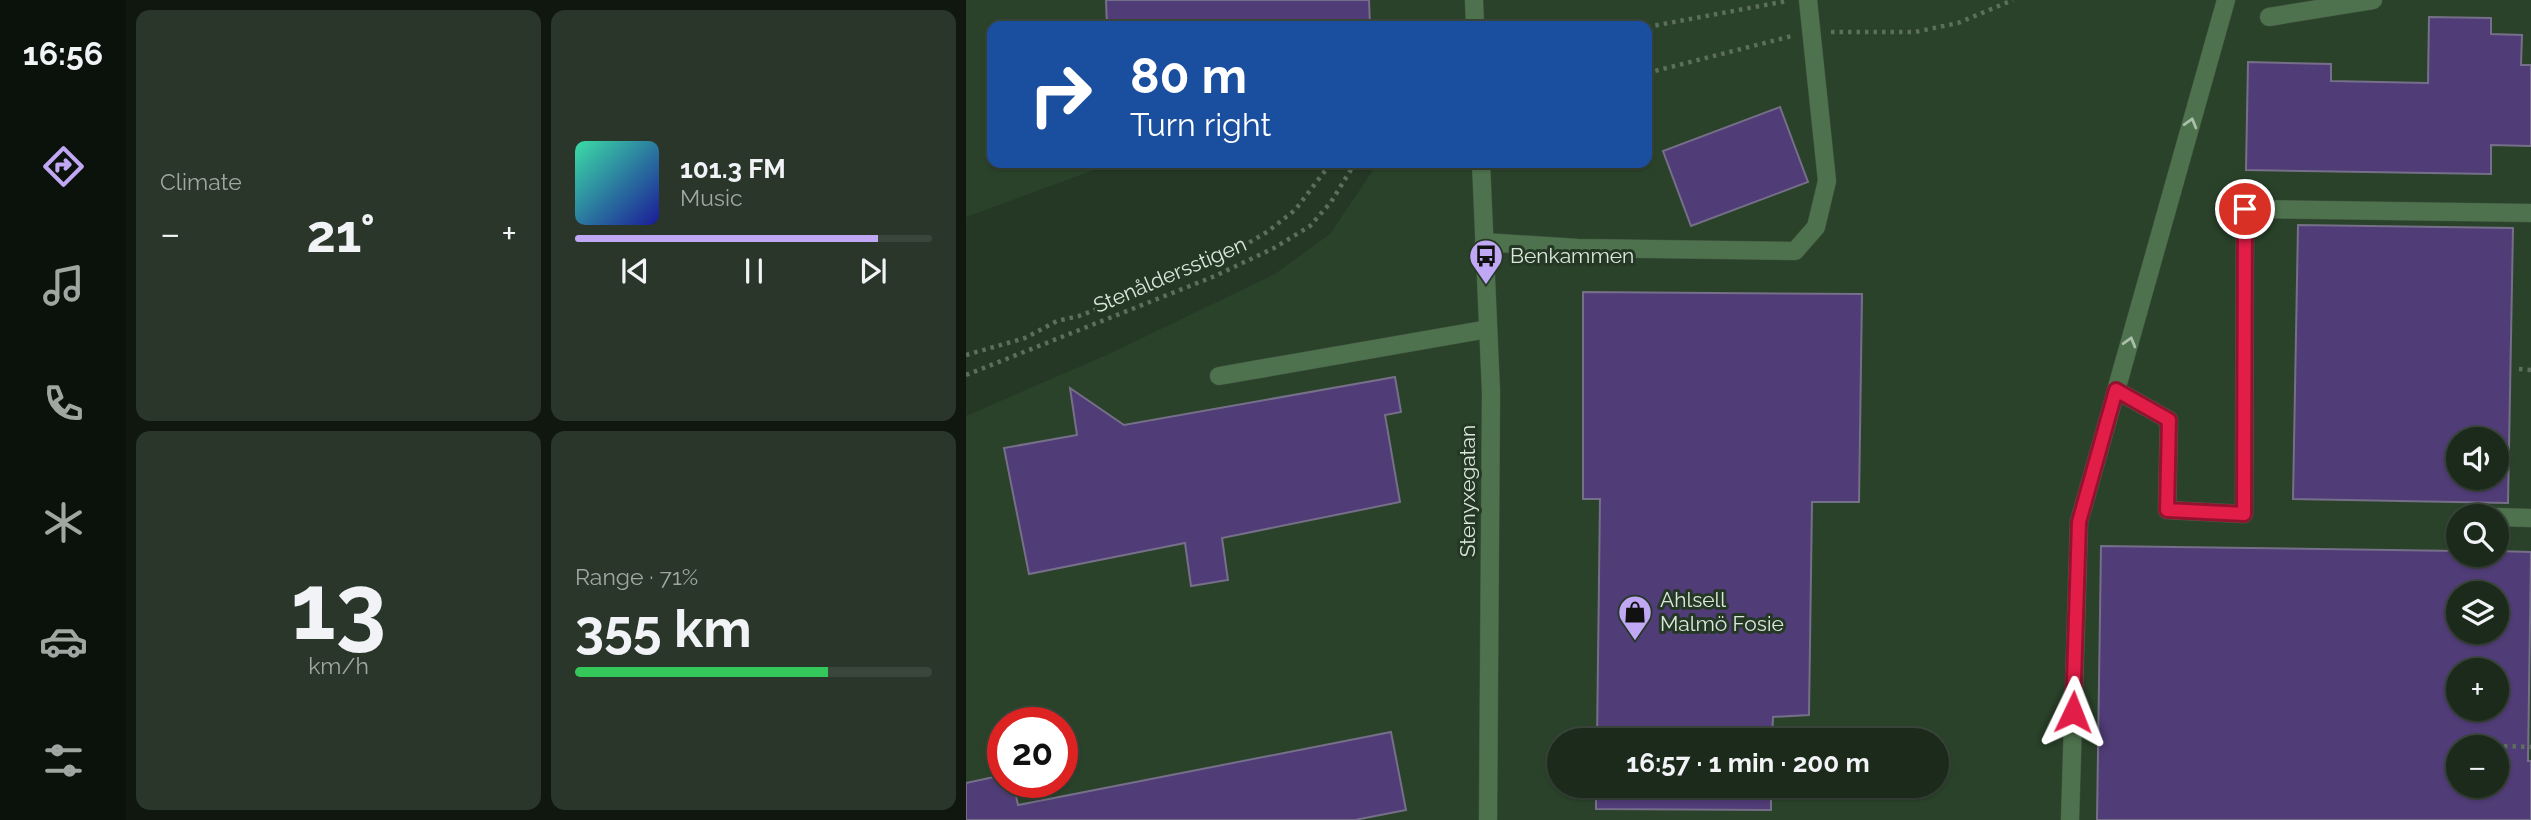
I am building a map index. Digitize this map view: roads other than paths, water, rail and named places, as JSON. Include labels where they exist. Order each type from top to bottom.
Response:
[{"type":"street","points":[[1474,0],[1475,21]]},
{"type":"street","points":[[1484,242],[1578,248],[1795,251],[1816,227],[1827,181],[1808,0]]},
{"type":"street","points":[[2070,820],[2079,522],[2225,0]]},
{"type":"street","points":[[2269,16],[2373,0]]},
{"type":"street","name":"Stenyxegatan","points":[[1481,168],[1491,392],[1488,820]]},
{"type":"street","points":[[2116,390],[2169,420],[2167,510],[2244,514],[2245,209],[2531,213]]},
{"type":"street","points":[[1219,376],[1488,329]]},
{"type":"street","points":[[2509,517],[2531,518]]},
{"type":"place","name":"Benkammen","points":[[1486,286]]},
{"type":"place","name":"Ahlsell Malmö Fosie","points":[[1635,642]]}]
